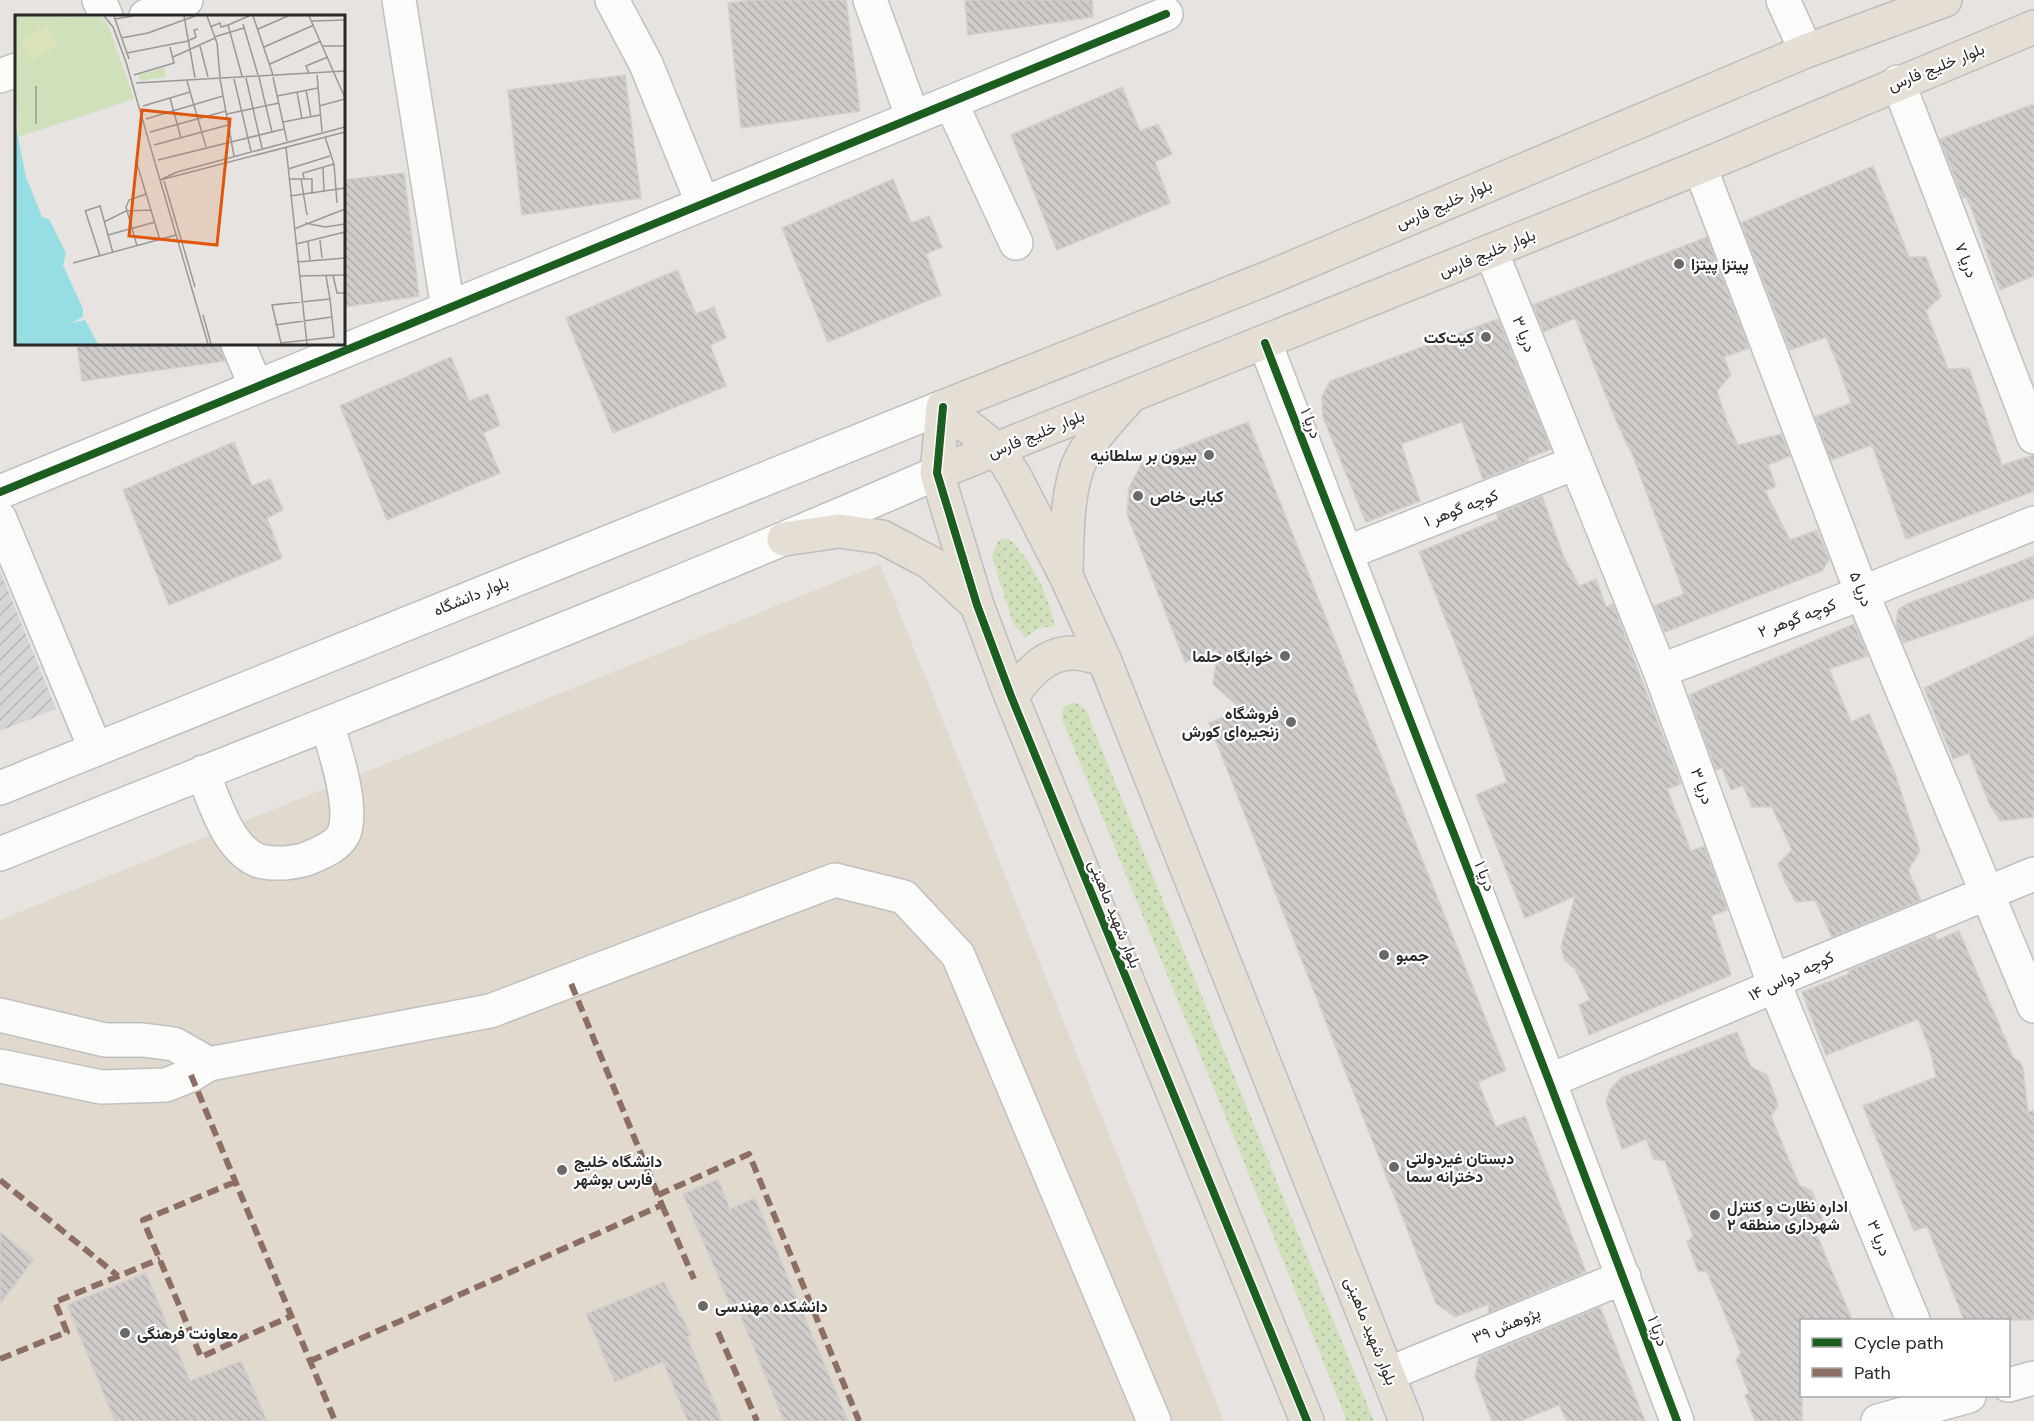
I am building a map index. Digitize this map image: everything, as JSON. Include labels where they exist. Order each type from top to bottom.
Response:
[{"type":"main road","name":"بلوار خلیج ‌فارس","points":[[943,407],[1284,271],[1806,51],[1945,0]]},
{"type":"main road","name":"بلوار خلیج‌ فارس","points":[[937,473],[1700,167],[1898,82],[2034,27]]},
{"type":"main road","points":[[1066,576],[1068,515],[1078,466],[1102,427],[1132,395]]},
{"type":"main road","name":"بلوار شهید ماهینی","points":[[943,407],[998,450],[1015,477],[1066,576],[1104,659],[1406,1421]]},
{"type":"main road","name":"بلوار شهید ماهینی","points":[[943,407],[937,473],[977,606],[1011,696],[1307,1421]]},
{"type":"main road","points":[[784,539],[839,531],[882,537],[932,563],[977,606]]},
{"type":"main road","points":[[1011,696],[1028,674],[1049,657],[1072,652],[1104,659]]},
{"type":"street","points":[[99,0],[106,15]]},
{"type":"street","points":[[148,15],[186,0]]},
{"type":"street","points":[[399,0],[448,309]]},
{"type":"street","points":[[612,0],[646,64],[704,204]]},
{"type":"street","points":[[870,0],[913,118]]},
{"type":"street","points":[[1783,0],[1806,51]]},
{"type":"street","points":[[0,492],[1166,14]]},
{"type":"street","points":[[0,76],[15,70]]},
{"type":"street","name":"دریا ۷","points":[[1898,82],[2034,437]]},
{"type":"street","points":[[951,103],[1016,243]]},
{"type":"street","name":"دریا ۵","points":[[1700,167],[1863,593],[2034,1006]]},
{"type":"street","name":"دریا ۳","points":[[1491,251],[1660,671],[1775,986],[1913,1319]]},
{"type":"street","name":"دریا ۱","points":[[1265,343],[1624,1277],[1677,1421]]},
{"type":"street","points":[[238,345],[256,387]]},
{"type":"street","name":"بلوار دانشگاه","points":[[0,788],[943,407]]},
{"type":"street","name":"کوچه گوهر ۱","points":[[1346,553],[1575,464]]},
{"type":"street","points":[[0,854],[784,539],[937,473]]},
{"type":"street","points":[[0,519],[95,748]]},
{"type":"street","name":"کوچه گوهر ۲","points":[[1660,671],[1863,593],[2034,523]]},
{"type":"street","points":[[203,772],[218,812],[245,852],[269,864],[309,858],[340,839],[345,826],[344,781],[327,724]]},
{"type":"street","name":"کوچه دواس ۱۴","points":[[1549,1081],[1775,986],[1788,975],[2034,874]]},
{"type":"street","points":[[0,1066],[101,1087],[166,1085],[191,1075],[209,1064],[490,1011],[835,880],[904,897],[958,955],[1154,1421]]},
{"type":"street","points":[[0,1015],[105,1040],[143,1040],[174,1044],[209,1064]]},
{"type":"street","name":"پژوهش ۳۹","points":[[1388,1374],[1624,1277]]},
{"type":"street","points":[[2010,1384],[2034,1378]]},
{"type":"street","points":[[1878,1421],[1953,1397]]},
{"type":"shaded area","name":"دانشگاه خلیج فارس بوشهر","points":[[880,564],[1224,1421],[0,1421],[0,920]]},
{"type":"shaded area","points":[[0,571],[56,709],[0,731]]},
{"type":"green space","points":[[1002,538],[1009,539],[1018,548],[1032,568],[1044,590],[1055,626],[1039,628],[1025,638],[1013,623],[992,556],[998,541]]},
{"type":"green space","points":[[1075,702],[1085,708],[1374,1421],[1347,1421],[1238,1147],[1062,719],[1063,707]]},
{"type":"building","points":[[751,0],[846,0],[860,111],[741,128],[728,3]]},
{"type":"building","points":[[965,0],[1092,0],[1093,17],[968,35]]},
{"type":"building","points":[[625,75],[641,198],[522,215],[508,90]]},
{"type":"building","points":[[1122,87],[1140,131],[1158,124],[1172,154],[1155,162],[1170,203],[1057,250],[1011,135]]},
{"type":"building","points":[[2034,104],[2034,276],[2000,290],[1972,210],[1966,197],[1963,198],[1940,139]]},
{"type":"building","points":[[1873,166],[1909,257],[1926,257],[1941,296],[1926,311],[1948,369],[1969,368],[2002,465],[2034,455],[2034,491],[1906,539],[1872,445],[1831,460],[1815,417],[1851,403],[1840,370],[1826,337],[1790,350],[1741,223]]},
{"type":"building","points":[[404,173],[419,296],[345,307],[345,180]]},
{"type":"building","points":[[893,179],[911,223],[929,216],[942,247],[926,254],[941,295],[828,342],[782,228]]},
{"type":"building","points":[[1707,237],[1749,348],[1724,357],[1731,375],[1717,391],[1726,419],[1738,445],[1781,434],[1790,456],[1768,465],[1776,486],[1765,491],[1790,540],[1817,530],[1829,560],[1822,571],[1665,632],[1654,606],[1684,594],[1633,456],[1617,423],[1575,318],[1544,332],[1533,305]]},
{"type":"building","points":[[677,270],[696,314],[714,307],[726,338],[710,345],[726,386],[613,433],[566,318]]},
{"type":"building","points":[[1498,319],[1551,449],[1528,458],[1529,461],[1483,479],[1462,422],[1401,444],[1420,501],[1366,522],[1323,417],[1322,396],[1330,381]]},
{"type":"building","points":[[77,345],[220,345],[225,361],[82,381]]},
{"type":"building","points":[[451,357],[469,401],[488,394],[500,425],[483,433],[500,473],[387,520],[340,406]]},
{"type":"building","points":[[1248,422],[1506,1070],[1478,1082],[1496,1127],[1525,1116],[1586,1272],[1488,1313],[1489,1304],[1455,1317],[1436,1303],[1209,723],[1242,710],[1213,684],[1218,649],[1185,662],[1127,514],[1129,488],[1142,463]]},
{"type":"building","points":[[234,442],[252,486],[270,479],[283,510],[267,518],[282,558],[169,605],[123,490]]},
{"type":"building","points":[[1542,496],[1563,555],[1579,586],[1596,579],[1606,607],[1613,604],[1681,784],[1667,789],[1691,851],[1704,846],[1727,910],[1711,916],[1731,975],[1589,1035],[1579,1005],[1590,1000],[1575,969],[1565,961],[1561,947],[1575,896],[1525,918],[1476,795],[1507,782],[1419,552],[1498,519],[1497,514]]},
{"type":"building","points":[[2034,556],[2034,598],[1903,643],[1896,626],[1898,610],[1907,604]]},
{"type":"building","points":[[1854,624],[1868,656],[1829,669],[1851,722],[1869,714],[1895,774],[1920,851],[1908,870],[1921,900],[1832,937],[1815,900],[1796,902],[1786,884],[1778,864],[1792,850],[1772,807],[1752,807],[1743,785],[1731,790],[1722,768],[1716,770],[1689,695]]},
{"type":"building","points":[[2034,636],[2034,817],[2000,821],[1989,803],[1969,753],[1953,759],[1924,688]]},
{"type":"building","points":[[1959,931],[2013,1057],[2020,1062],[2023,1069],[2028,1112],[2034,1110],[2034,1320],[1964,1319],[1927,1226],[1914,1231],[1863,1106],[1936,1077],[1931,1053],[1918,1019],[1826,1055],[1802,992],[1849,974],[1848,971],[1935,935],[1937,940]]},
{"type":"building","points":[[1737,1032],[1751,1067],[1767,1075],[1778,1105],[1771,1116],[1799,1185],[1812,1191],[1823,1221],[1817,1235],[1852,1319],[1800,1319],[1802,1421],[1755,1421],[1745,1395],[1749,1393],[1736,1360],[1741,1353],[1707,1272],[1698,1271],[1687,1242],[1693,1236],[1665,1161],[1654,1159],[1646,1139],[1622,1149],[1606,1102],[1610,1090],[1621,1078]]},
{"type":"building","points":[[718,1179],[730,1209],[755,1198],[848,1421],[784,1421],[740,1314],[735,1316],[683,1194]]},
{"type":"building","points":[[0,1232],[34,1259],[0,1304]]},
{"type":"building","name":"معاونت فرهنگی","points":[[146,1273],[190,1381],[241,1361],[267,1421],[115,1421],[67,1305]]},
{"type":"building","points":[[664,1282],[691,1335],[687,1337],[722,1421],[688,1421],[663,1362],[615,1382],[586,1314]]},
{"type":"building","points":[[1600,1307],[1645,1421],[1567,1421],[1559,1405],[1520,1421],[1492,1421],[1475,1376],[1479,1357]]},
{"type":"marked path","points":[[310,1361],[662,1205],[570,981]]},
{"type":"marked path","points":[[191,1075],[335,1421]]},
{"type":"marked path","points":[[658,1195],[749,1154],[859,1421]]},
{"type":"marked path","points":[[0,1180],[118,1276]]},
{"type":"marked path","points":[[235,1182],[143,1220],[201,1357],[291,1316]]},
{"type":"marked path","points":[[662,1205],[694,1279]]},
{"type":"marked path","points":[[0,1359],[67,1332],[55,1302],[160,1259]]},
{"type":"marked path","points":[[718,1332],[757,1421]]},
{"type":"cycle path","points":[[0,492],[1166,14]]},
{"type":"cycle path","points":[[1265,343],[1549,1081],[1677,1421]]},
{"type":"cycle path","points":[[943,407],[937,473],[977,605],[1011,696],[1307,1421]]},
{"type":"place","name":"پیتزا پیتزا","points":[[1679,264]]},
{"type":"place","name":"کیت‌کت","points":[[1486,337]]},
{"type":"place","name":"بیرون بر سلطانیه","points":[[1209,455]]},
{"type":"place","name":"کبابی خاص","points":[[1138,496]]},
{"type":"place","name":"خوابگاه حلما","points":[[1285,656]]},
{"type":"place","name":"فروشگاه زنجیره‌ای کورش","points":[[1291,722]]},
{"type":"place","name":"جمبو","points":[[1384,955]]},
{"type":"place","name":"دبستان غیردولتی دخترانه سما","points":[[1394,1167]]},
{"type":"place","name":"دانشگاه خلیج فارس بوشهر","points":[[562,1170]]},
{"type":"place","name":"اداره‌ نظارت و کنترل شهرداری منطقه ۲","points":[[1715,1215]]},
{"type":"place","name":"دانشکده مهندسی","points":[[703,1306]]},
{"type":"place","name":"معاونت فرهنگی","points":[[125,1333]]}]
